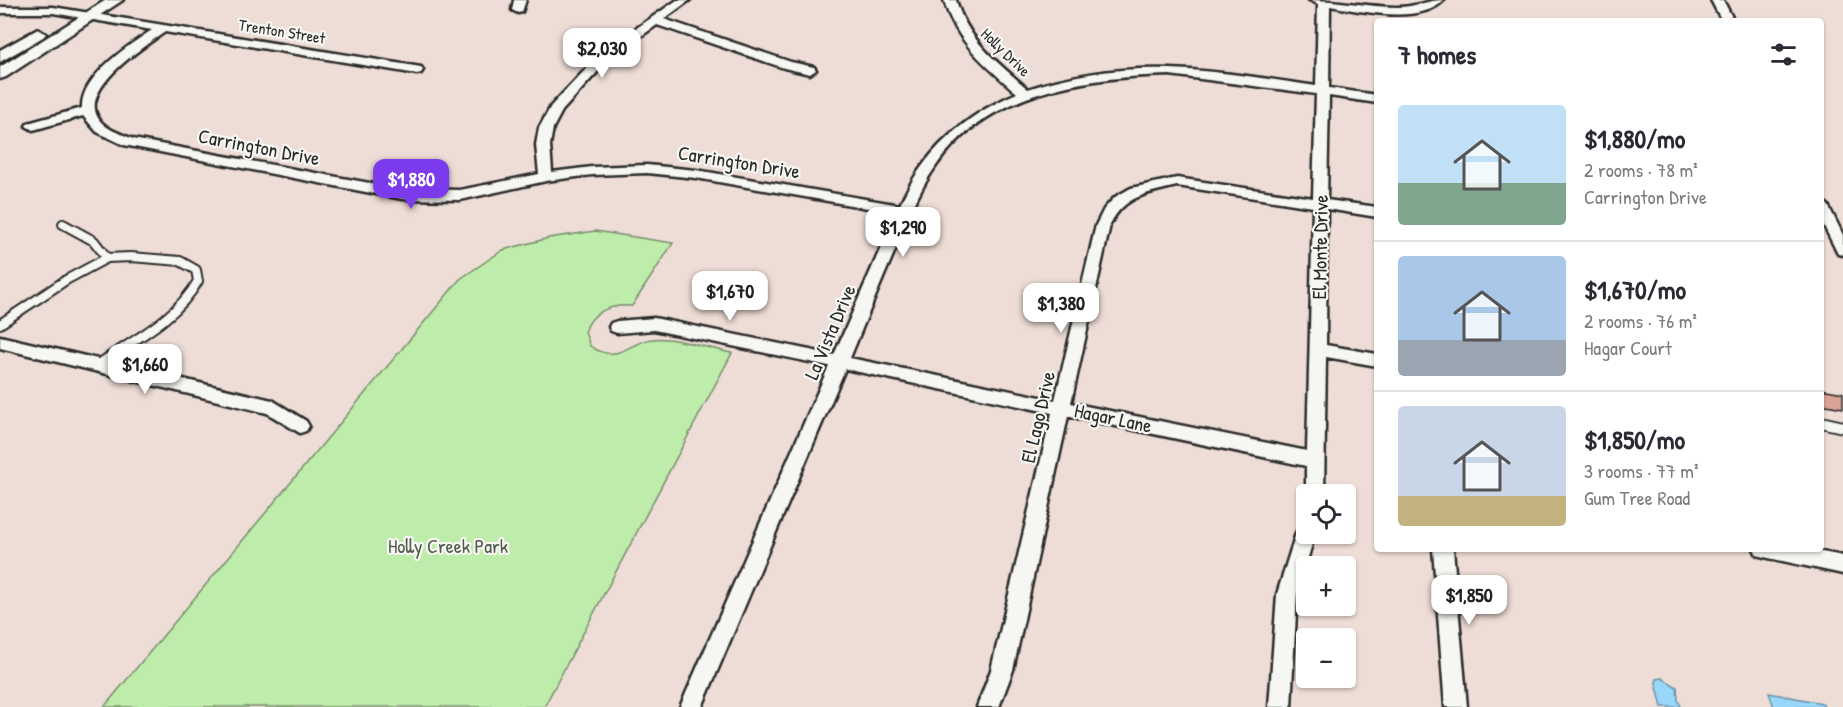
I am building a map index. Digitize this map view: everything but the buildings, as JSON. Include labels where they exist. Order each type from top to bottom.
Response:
[{"type":"street","points":[[0,57],[94,0]]},
{"type":"street","points":[[0,74],[116,0]]},
{"type":"street","points":[[546,177],[543,145],[546,128],[556,109],[606,55],[684,0]]},
{"type":"street","name":"Holly Drive","points":[[950,0],[954,15],[965,35],[980,54],[1026,94]]},
{"type":"street","points":[[1321,0],[1414,11],[1434,6],[1438,0]]},
{"type":"street","name":"El Monte Drive","points":[[1315,484],[1321,203],[1321,0]]},
{"type":"street","points":[[1717,0],[1726,18]]},
{"type":"street","name":"Trenton Street","points":[[0,10],[40,9],[72,13],[417,70]]},
{"type":"street","points":[[655,20],[788,65],[810,70]]},
{"type":"street","points":[[33,126],[89,110],[92,90],[100,77],[116,61],[163,28]]},
{"type":"street","name":"La Vista Drive","points":[[691,707],[920,176],[949,141],[988,111],[1026,94],[1075,79],[1152,72],[1204,74],[1374,99]]},
{"type":"street","name":"Carrington Drive","points":[[89,110],[98,126],[115,137],[129,142],[402,194],[460,195],[493,190],[546,177],[618,170],[669,170],[905,210]]},
{"type":"street","name":"El Lago Drive","points":[[988,707],[1002,669],[1103,225],[1109,212],[1120,200],[1145,188],[1177,182],[1374,212]]},
{"type":"street","points":[[1824,211],[1843,250]]},
{"type":"street","name":"Hagar Lane","points":[[617,327],[654,324],[1316,460]]},
{"type":"street","points":[[0,342],[272,407],[300,426]]},
{"type":"street","points":[[1317,349],[1374,359]]},
{"type":"street","points":[[1280,707],[1282,630],[1287,594],[1303,544]]},
{"type":"street","points":[[1443,552],[1456,707]]},
{"type":"street","points":[[1779,552],[1843,565]]},
{"type":"lane","points":[[63,224],[81,231],[97,242],[106,258]]},
{"type":"lane","points":[[0,324],[66,279],[106,258],[131,257],[180,261],[196,270],[198,281],[185,300],[159,323],[97,365]]},
{"type":"lane","points":[[1824,423],[1843,427]]},
{"type":"green space","name":"Holly Creek Park","points":[[595,231],[673,243],[632,306],[617,306],[603,310],[592,319],[585,332],[590,346],[599,351],[615,353],[644,341],[660,339],[680,341],[732,353],[544,707],[104,707],[460,279],[503,250],[549,238]]},
{"type":"water","points":[[1662,678],[1677,687],[1681,707],[1662,707],[1656,683],[1657,679]]},
{"type":"water","points":[[1769,693],[1822,703],[1824,707],[1774,707]]}]
